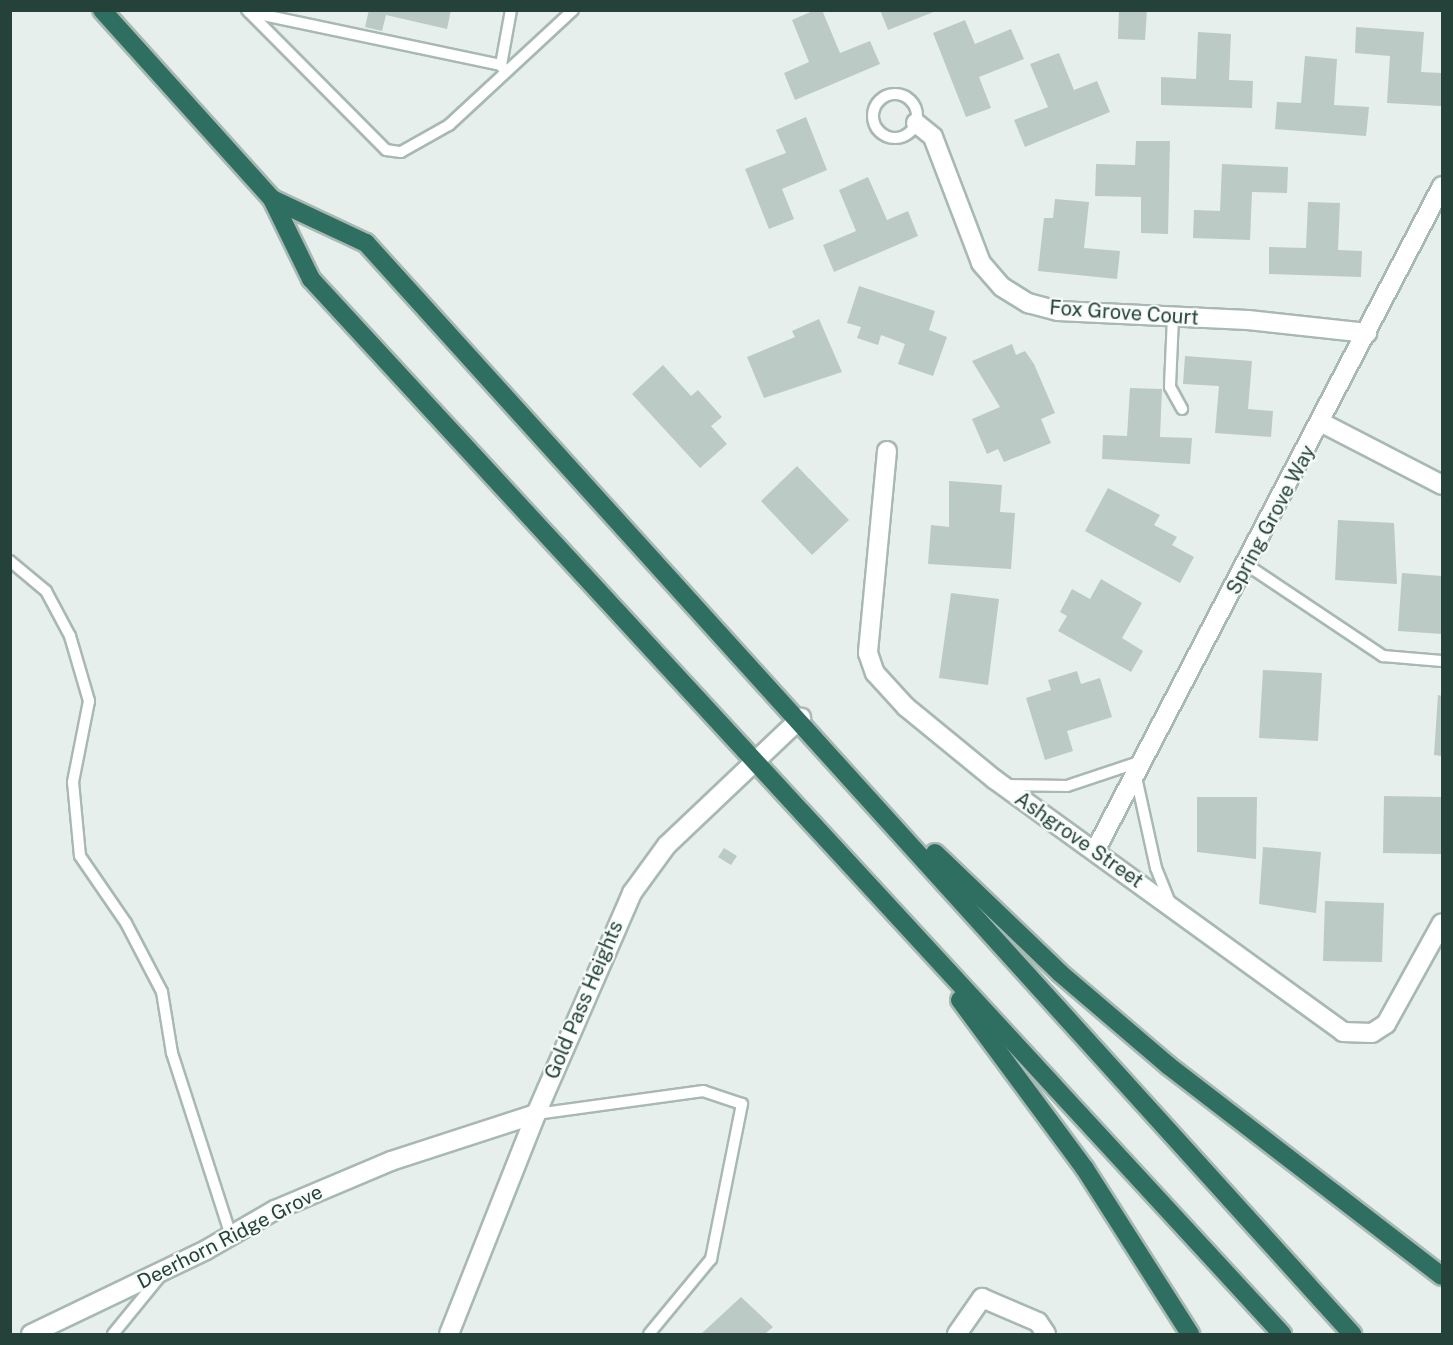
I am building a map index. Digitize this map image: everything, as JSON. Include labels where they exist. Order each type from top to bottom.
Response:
[{"type":"highway","points":[[102,10],[272,199],[311,279],[1282,1335]]},
{"type":"highway","points":[[272,199],[366,243],[801,718],[1352,1335]]},
{"type":"highway","points":[[832,753],[1060,974],[1250,1131],[1443,1276]]},
{"type":"highway","points":[[896,914],[1085,1168],[1190,1335]]},
{"type":"street","name":"Fox Grove Court","points":[[916,123],[933,137],[973,248],[1002,287],[1028,303],[1058,311],[1173,317],[1367,333]]},
{"type":"street","name":"Spring Grove Way","points":[[1095,851],[1322,423],[1443,186]]},
{"type":"street","points":[[1322,423],[1443,485]]},
{"type":"street","name":"Ashgrove Street","points":[[887,451],[870,664],[906,707],[1001,784],[1171,905],[1328,1025],[1359,1035],[1386,1024],[1443,923]]},
{"type":"street","name":"Gold Pass Heights","points":[[449,1335],[536,1114],[632,893],[664,848],[801,718]]},
{"type":"street","name":"Deerhorn Ridge Grove","points":[[32,1335],[231,1236],[275,1209],[391,1161],[536,1114]]},
{"type":"street","points":[[957,1335],[982,1298],[1038,1322],[1046,1335]]},
{"type":"lane","points":[[503,69],[511,10]]},
{"type":"lane","points":[[248,11],[386,150],[418,148],[503,69],[573,10]]},
{"type":"lane","points":[[248,11],[503,69]]},
{"type":"lane","points":[[903,95],[914,103],[916,123],[909,134],[891,138],[874,125],[873,110],[882,98],[903,95]]},
{"type":"lane","points":[[1173,317],[1170,387],[1182,409]]},
{"type":"lane","points":[[10,561],[46,591],[70,636],[89,701],[73,782],[80,856],[126,923],[162,992],[172,1053],[231,1236]]},
{"type":"lane","points":[[1247,565],[1383,656],[1443,661]]},
{"type":"lane","points":[[1001,784],[1067,786],[1145,760]]},
{"type":"lane","points":[[1136,777],[1156,868],[1171,905]]},
{"type":"lane","points":[[536,1114],[703,1091],[742,1104],[711,1258],[649,1335]]},
{"type":"lane","points":[[113,1335],[166,1269]]},
{"type":"building","points":[[369,10],[451,10],[447,29],[386,15],[382,31],[365,27]]},
{"type":"building","points":[[815,10],[822,10],[840,53],[870,41],[880,64],[795,100],[784,73],[809,62],[792,20]]},
{"type":"building","points":[[880,10],[936,10],[936,11],[888,30]]},
{"type":"building","points":[[1119,10],[1147,10],[1145,40],[1118,39]]},
{"type":"building","points":[[965,20],[975,44],[1011,29],[1024,59],[979,77],[991,108],[966,117],[933,33]]},
{"type":"building","points":[[1356,27],[1424,32],[1421,72],[1442,73],[1441,106],[1387,103],[1390,56],[1355,53]]},
{"type":"building","points":[[1198,32],[1231,34],[1229,80],[1253,81],[1252,108],[1161,105],[1161,77],[1196,79]]},
{"type":"building","points":[[1059,53],[1074,90],[1097,81],[1110,112],[1025,147],[1014,120],[1048,107],[1030,64]]},
{"type":"building","points":[[1305,56],[1337,59],[1334,105],[1369,107],[1366,136],[1275,129],[1277,102],[1301,103]]},
{"type":"building","points":[[806,117],[827,170],[782,189],[794,219],[769,229],[745,169],[786,153],[776,130]]},
{"type":"building","points":[[1136,141],[1170,141],[1168,234],[1141,233],[1141,197],[1095,196],[1096,164],[1135,165]]},
{"type":"building","points":[[1222,164],[1288,167],[1287,193],[1252,192],[1250,240],[1193,238],[1194,210],[1220,211]]},
{"type":"building","points":[[868,177],[887,220],[908,211],[918,236],[834,272],[823,245],[856,231],[839,190]]},
{"type":"building","points":[[1055,199],[1089,202],[1084,248],[1120,251],[1117,279],[1038,271],[1044,218],[1053,218]]},
{"type":"building","points":[[1308,202],[1340,203],[1338,250],[1362,251],[1361,277],[1269,274],[1269,247],[1306,248]]},
{"type":"building","points":[[859,286],[935,311],[929,330],[947,337],[933,376],[898,364],[905,344],[881,335],[878,345],[857,338],[861,327],[847,323]]},
{"type":"building","points":[[819,319],[842,372],[764,398],[747,357],[795,337],[792,331]]},
{"type":"building","points":[[1012,344],[1016,355],[1025,351],[1034,364],[1055,413],[1041,419],[1051,443],[1004,462],[998,449],[987,454],[972,419],[1000,407],[972,361]]},
{"type":"building","points":[[1185,356],[1252,361],[1248,409],[1273,411],[1271,437],[1215,433],[1219,386],[1183,384]]},
{"type":"building","points":[[663,365],[691,396],[698,390],[722,417],[711,426],[727,444],[700,468],[632,394]]},
{"type":"building","points":[[1130,388],[1162,389],[1160,437],[1192,438],[1190,464],[1102,459],[1103,435],[1127,436]]},
{"type":"building","points":[[797,466],[849,520],[812,555],[761,501]]},
{"type":"building","points":[[949,481],[1002,485],[1000,512],[1015,513],[1011,569],[928,564],[931,525],[949,527]]},
{"type":"building","points":[[1108,488],[1160,515],[1154,525],[1177,537],[1172,545],[1194,557],[1180,583],[1085,531]]},
{"type":"building","points":[[1338,520],[1394,523],[1397,584],[1335,580]]},
{"type":"building","points":[[1402,573],[1442,576],[1442,634],[1398,631]]},
{"type":"building","points":[[1101,579],[1142,603],[1122,638],[1143,651],[1131,672],[1058,631],[1067,616],[1060,612],[1072,589],[1090,599]]},
{"type":"building","points":[[951,593],[999,599],[988,685],[939,678]]},
{"type":"building","points":[[1263,670],[1322,673],[1318,741],[1259,738]]},
{"type":"building","points":[[1077,671],[1081,684],[1100,678],[1112,717],[1067,731],[1073,751],[1045,760],[1026,698],[1051,690],[1048,680]]},
{"type":"building","points":[[1438,695],[1442,696],[1442,756],[1434,755]]},
{"type":"building","points":[[1384,796],[1442,797],[1441,854],[1383,853]]},
{"type":"building","points":[[1197,797],[1257,797],[1256,859],[1197,852]]},
{"type":"building","points":[[1263,847],[1321,852],[1316,913],[1259,904]]},
{"type":"building","points":[[724,848],[737,856],[731,865],[718,857]]},
{"type":"building","points":[[1325,901],[1384,903],[1382,962],[1323,961]]},
{"type":"building","points":[[741,1297],[773,1327],[765,1334],[701,1334]]}]
